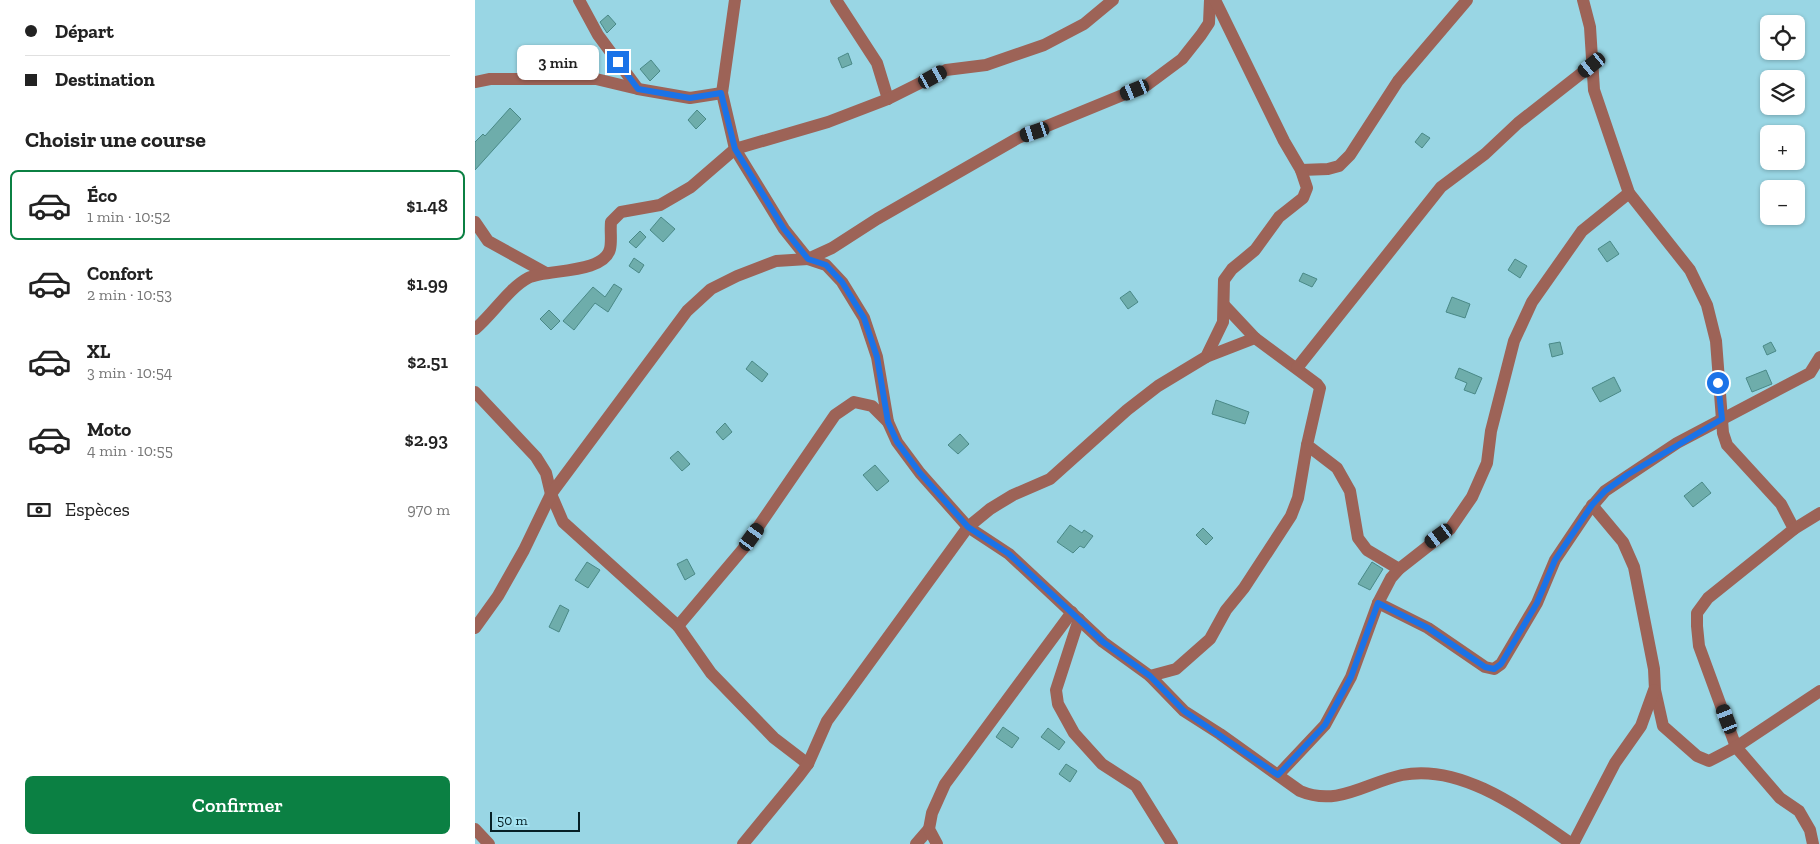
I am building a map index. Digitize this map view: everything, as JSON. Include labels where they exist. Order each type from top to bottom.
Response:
[{"type":"street","points":[[579,0],[598,35],[638,89]]},
{"type":"street","points":[[735,0],[721,93],[735,149],[784,229],[808,259],[826,265],[842,282],[864,318],[877,357],[888,422],[897,442],[920,473],[968,527],[1009,554],[1103,642],[1150,676],[1184,711],[1300,791],[1312,796],[1327,798],[1349,793],[1403,775],[1417,774],[1460,778],[1506,799],[1572,844],[1615,763],[1641,726],[1655,690]]},
{"type":"street","points":[[836,0],[877,63],[888,100]]},
{"type":"street","points":[[475,329],[527,278],[546,273],[564,272],[603,259],[610,250],[611,222],[621,212],[660,205],[691,188],[735,149],[828,122],[888,100],[946,70],[986,65],[1044,45],[1084,24],[1113,0]]},
{"type":"street","points":[[475,628],[498,596],[524,550],[551,494],[687,311],[705,294],[737,276],[776,261],[808,259],[832,248],[877,219],[1017,138],[1147,86],[1182,59],[1201,35],[1209,23],[1210,0]]},
{"type":"street","points":[[1206,357],[1223,322],[1225,306],[1224,280],[1232,269],[1255,250],[1279,217],[1303,198],[1307,188],[1301,170],[1284,141],[1215,0]]},
{"type":"street","points":[[1301,170],[1328,169],[1339,166],[1350,155],[1398,81],[1467,0]]},
{"type":"street","points":[[1583,0],[1590,26],[1594,90],[1629,193],[1690,270],[1707,305],[1716,341],[1723,433],[1727,445],[1781,504],[1794,529]]},
{"type":"street","points":[[1297,368],[1441,187],[1485,154],[1518,123],[1592,65]]},
{"type":"street","points":[[475,82],[489,79],[596,79],[690,98],[721,93]]},
{"type":"street","points":[[1278,775],[1325,725],[1351,677],[1378,603],[1399,569],[1450,528],[1472,497],[1487,463],[1491,430],[1514,341],[1532,302],[1582,231],[1629,193]]},
{"type":"street","points":[[475,222],[488,241],[546,273]]},
{"type":"street","points":[[1150,676],[1176,669],[1211,638],[1226,610],[1244,588],[1291,516],[1298,498],[1307,444],[1320,388],[1297,368],[1255,338],[1225,306]]},
{"type":"street","points":[[743,844],[754,834],[808,764],[827,721],[968,527],[989,509],[1013,495],[1050,479],[1150,392],[1206,357],[1255,338]]},
{"type":"street","points":[[1378,603],[1428,628],[1485,667],[1494,669],[1501,664],[1537,603],[1555,560],[1592,505],[1605,491],[1627,475],[1722,419],[1792,384],[1810,373],[1820,361]]},
{"type":"street","points":[[475,392],[536,457],[546,473],[551,494],[563,522],[678,626],[711,673],[774,738],[808,764]]},
{"type":"street","points":[[678,626],[748,542],[835,415],[854,402],[872,406],[888,422]]},
{"type":"street","points":[[1307,444],[1337,468],[1350,491],[1358,538],[1367,550],[1399,569]]},
{"type":"street","points":[[1592,505],[1623,542],[1634,567],[1663,726],[1697,756],[1709,761],[1735,747],[1820,691]]},
{"type":"street","points":[[1813,844],[1810,830],[1799,811],[1780,798],[1735,747],[1699,646],[1697,613],[1708,598],[1794,529],[1820,513]]},
{"type":"street","points":[[916,844],[929,828],[932,813],[945,784],[1075,616]]},
{"type":"street","points":[[1075,616],[1057,690],[1058,704],[1074,733],[1102,764],[1136,786],[1172,844]]},
{"type":"street","points":[[929,828],[937,844]]},
{"type":"street","points":[[475,829],[489,844]]},
{"type":"building","points":[[608,15],[616,24],[607,33],[600,22]]},
{"type":"building","points":[[848,53],[852,64],[842,68],[838,58]]},
{"type":"building","points":[[651,60],[660,71],[650,81],[640,69]]},
{"type":"building","points":[[510,108],[521,119],[475,170],[475,142],[483,134],[485,136]]},
{"type":"building","points":[[697,110],[706,119],[696,129],[688,120]]},
{"type":"building","points":[[1422,133],[1430,138],[1422,148],[1415,142]]},
{"type":"building","points":[[661,217],[675,229],[663,242],[650,230]]},
{"type":"building","points":[[640,231],[646,237],[636,248],[629,242]]},
{"type":"building","points":[[1610,241],[1619,254],[1607,262],[1598,249]]},
{"type":"building","points":[[634,258],[644,265],[639,273],[629,266]]},
{"type":"building","points":[[1515,259],[1527,266],[1520,278],[1508,270]]},
{"type":"building","points":[[1303,273],[1317,279],[1312,287],[1299,281]]},
{"type":"building","points":[[614,284],[622,289],[608,312],[595,303],[574,330],[563,321],[593,287],[605,297]]},
{"type":"building","points":[[1130,291],[1138,302],[1128,309],[1120,298]]},
{"type":"building","points":[[1452,297],[1470,304],[1465,318],[1446,312]]},
{"type":"building","points":[[549,310],[560,321],[551,330],[540,319]]},
{"type":"building","points":[[1560,342],[1563,354],[1552,357],[1549,344]]},
{"type":"building","points":[[1771,342],[1776,351],[1767,355],[1763,346]]},
{"type":"building","points":[[752,361],[768,374],[762,382],[746,369]]},
{"type":"building","points":[[1459,368],[1482,378],[1475,394],[1464,390],[1467,383],[1455,378]]},
{"type":"building","points":[[1766,370],[1772,384],[1752,392],[1746,378]]},
{"type":"building","points":[[1614,377],[1621,391],[1600,402],[1592,388]]},
{"type":"building","points":[[1216,400],[1249,412],[1245,424],[1212,414]]},
{"type":"building","points":[[725,423],[732,432],[723,440],[716,432]]},
{"type":"building","points":[[960,434],[969,444],[958,454],[948,445]]},
{"type":"building","points":[[678,451],[690,464],[682,471],[670,458]]},
{"type":"building","points":[[875,465],[889,481],[877,491],[863,475]]},
{"type":"building","points":[[1702,482],[1711,493],[1693,507],[1684,496]]},
{"type":"building","points":[[1070,525],[1082,533],[1084,530],[1093,536],[1084,548],[1080,546],[1073,553],[1057,542]]},
{"type":"building","points":[[1203,528],[1213,538],[1206,545],[1196,535]]},
{"type":"building","points":[[687,559],[695,574],[685,580],[677,564]]},
{"type":"building","points":[[587,562],[600,570],[588,588],[575,580]]},
{"type":"building","points":[[1372,562],[1383,569],[1370,590],[1358,584]]},
{"type":"building","points":[[560,605],[569,610],[559,632],[549,627]]},
{"type":"building","points":[[1003,727],[1019,738],[1012,748],[996,737]]},
{"type":"building","points":[[1048,728],[1065,742],[1059,750],[1041,737]]},
{"type":"building","points":[[1066,764],[1077,771],[1070,782],[1059,774]]},
{"type":"route","points":[[618,62],[638,89],[690,98],[721,93],[735,149],[784,229],[808,259],[826,265],[842,282],[864,318],[877,357],[888,422],[897,442],[920,473],[968,527],[1009,554],[1103,642],[1150,676],[1184,711],[1278,775],[1317,736],[1325,725],[1351,677],[1378,603],[1428,628],[1485,667],[1494,669],[1501,664],[1537,603],[1555,560],[1592,505],[1605,491],[1627,475],[1677,443],[1722,419],[1718,383]]}]
